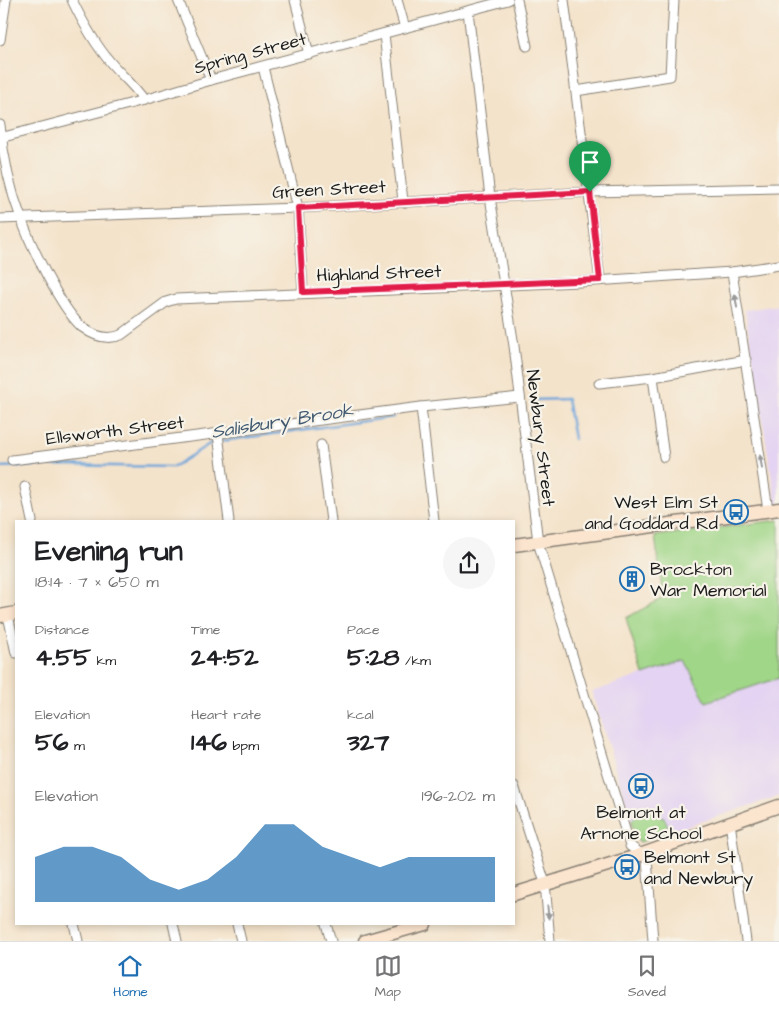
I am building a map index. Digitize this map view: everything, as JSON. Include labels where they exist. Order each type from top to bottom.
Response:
[{"type":"main road","points":[[515,545],[774,510]]},
{"type":"main road","points":[[515,894],[640,854],[779,806]]},
{"type":"main road","points":[[365,941],[418,925]]},
{"type":"street","points":[[0,40],[6,0]]},
{"type":"street","points":[[72,0],[91,37],[144,100]]},
{"type":"street","points":[[178,0],[211,80]]},
{"type":"street","points":[[296,0],[309,54]]},
{"type":"street","points":[[397,0],[405,28]]},
{"type":"street","name":"Spring Street","points":[[1,138],[384,34],[473,6],[508,0]]},
{"type":"street","points":[[517,0],[527,46]]},
{"type":"street","points":[[564,0],[600,280]]},
{"type":"street","points":[[576,91],[670,76],[674,0]]},
{"type":"street","name":"Newbury Street","points":[[473,6],[490,197],[520,397],[538,542],[630,846],[647,858],[653,941]]},
{"type":"street","points":[[384,34],[402,201]]},
{"type":"street","points":[[262,67],[298,208],[303,292]]},
{"type":"street","name":"Highland Street","points":[[0,125],[10,180],[21,218],[42,265],[65,305],[81,326],[97,336],[112,338],[121,336],[166,302],[176,299],[600,280],[732,272],[779,265]]},
{"type":"street","name":"Green Street","points":[[0,219],[298,208],[590,192],[779,188]]},
{"type":"street","points":[[732,272],[746,360],[774,510]]},
{"type":"street","points":[[599,383],[653,377],[746,360]]},
{"type":"street","points":[[653,377],[664,458]]},
{"type":"street","name":"Ellsworth Street","points":[[12,460],[144,441],[219,439],[421,407],[520,397]]},
{"type":"street","points":[[421,407],[434,520]]},
{"type":"street","points":[[219,439],[229,520]]},
{"type":"street","points":[[321,445],[332,520]]},
{"type":"street","points":[[25,487],[32,520]]},
{"type":"street","points":[[8,615],[15,648]]},
{"type":"street","points":[[515,789],[545,883],[550,941]]},
{"type":"street","points":[[730,822],[746,941]]},
{"type":"street","points":[[74,925],[78,941]]},
{"type":"street","points":[[173,925],[177,941]]},
{"type":"street","points":[[237,925],[241,941]]},
{"type":"street","points":[[326,925],[331,941]]},
{"type":"shaded area","points":[[779,305],[779,503],[776,503],[745,310]]},
{"type":"shaded area","points":[[685,660],[707,702],[779,678],[779,796],[638,843],[592,692]]},
{"type":"green space","points":[[779,520],[779,678],[706,702],[685,661],[643,675],[626,618],[663,598],[655,536]]},
{"type":"green space","points":[[650,810],[652,814],[664,817],[670,832],[640,842],[637,840],[632,820],[637,815]]},
{"type":"waterway","name":"Salisbury Brook","points":[[531,400],[567,399],[574,439]]},
{"type":"waterway","name":"Salisbury Brook","points":[[222,441],[393,417]]},
{"type":"waterway","name":"Salisbury Brook","points":[[0,467],[57,465],[173,467],[211,443],[216,442]]},
{"type":"place","name":"West Elm St and Goddard Rd","points":[[736,512]]},
{"type":"place","name":"Brockton War Memorial","points":[[632,579]]},
{"type":"place","name":"Belmont at Arnone School","points":[[641,786]]},
{"type":"place","name":"Belmont St and Newbury","points":[[627,867]]},
{"type":"route","points":[[590,192],[600,280],[303,292],[298,208],[590,192]]}]
